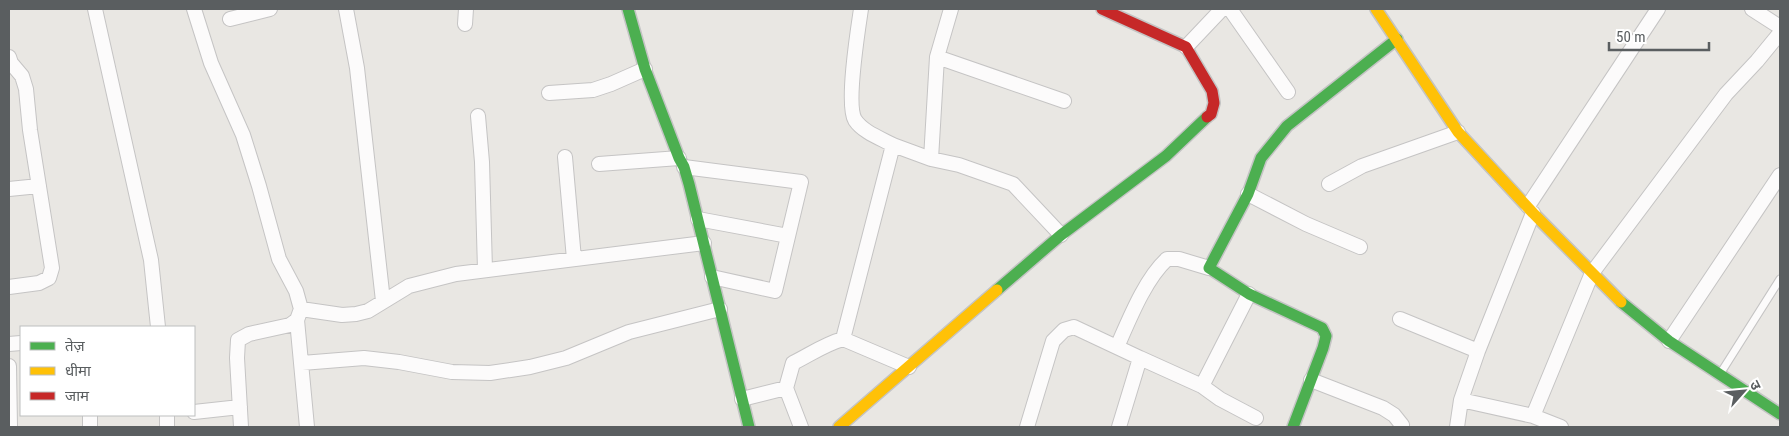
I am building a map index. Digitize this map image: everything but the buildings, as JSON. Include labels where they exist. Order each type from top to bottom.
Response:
[{"type":"street","points":[[95,9],[151,260],[158,326]]},
{"type":"street","points":[[194,9],[211,63],[243,135],[280,259],[296,291],[308,427]]},
{"type":"street","points":[[230,19],[270,9]]},
{"type":"street","points":[[346,9],[357,68],[383,301]]},
{"type":"street","points":[[466,9],[466,24]]},
{"type":"street","points":[[628,9],[645,69],[682,162],[698,218],[749,427]]},
{"type":"street","points":[[861,9],[851,101],[853,118],[861,128],[893,145],[931,159],[959,165],[1013,184],[1060,235]]},
{"type":"street","points":[[931,159],[937,57],[950,9]]},
{"type":"street","points":[[839,427],[1060,235],[1166,156],[1211,114],[1214,104],[1212,92],[1186,47],[1102,9]]},
{"type":"street","points":[[1186,47],[1222,9]]},
{"type":"street","points":[[1230,9],[1288,92]]},
{"type":"street","points":[[1457,427],[1461,400],[1530,210],[1658,9]]},
{"type":"street","points":[[1752,9],[1780,27]]},
{"type":"street","points":[[1380,10],[1458,132],[1530,210],[1592,273],[1619,300],[1669,341],[1780,414]]},
{"type":"street","points":[[1532,416],[1592,273],[1726,94],[1780,33]]},
{"type":"street","points":[[1209,268],[1248,194],[1261,158],[1287,126],[1397,39]]},
{"type":"street","points":[[937,57],[1064,101]]},
{"type":"street","points":[[9,58],[22,76],[26,89],[30,130],[52,268],[49,278],[39,283],[9,287]]},
{"type":"street","points":[[549,93],[592,90],[645,69]]},
{"type":"street","points":[[478,116],[482,162],[485,270]]},
{"type":"street","points":[[1329,184],[1362,166],[1458,132]]},
{"type":"street","points":[[843,339],[893,145]]},
{"type":"street","points":[[565,157],[574,259]]},
{"type":"street","points":[[599,164],[682,162],[801,182],[775,291],[712,277]]},
{"type":"street","points":[[1669,341],[1780,175]]},
{"type":"street","points":[[9,189],[39,186]]},
{"type":"street","points":[[1248,194],[1306,224],[1360,247]]},
{"type":"street","points":[[698,218],[788,236]]},
{"type":"street","points":[[299,314],[342,316],[368,311],[409,286],[456,274],[704,244]]},
{"type":"street","points":[[1117,347],[1130,318],[1157,269],[1167,259],[1179,259],[1209,268],[1249,294],[1322,328],[1326,336],[1323,348],[1293,427]]},
{"type":"street","points":[[1202,386],[1249,294]]},
{"type":"street","points":[[302,363],[364,358],[399,362],[452,372],[490,373],[530,367],[566,358],[628,332],[720,308]]},
{"type":"street","points":[[241,427],[237,358],[238,340],[249,334],[290,325],[299,314]]},
{"type":"street","points":[[1400,319],[1478,352]]},
{"type":"street","points":[[1026,427],[1053,340],[1064,330],[1074,327],[1202,386],[1220,399],[1256,418]]},
{"type":"street","points":[[801,427],[786,388],[794,363],[827,344],[843,339],[909,367]]},
{"type":"street","points":[[1119,427],[1140,358]]},
{"type":"street","points":[[9,366],[10,427]]},
{"type":"street","points":[[1311,380],[1383,408],[1394,415],[1402,425],[1401,427]]},
{"type":"street","points":[[742,399],[786,388]]},
{"type":"street","points":[[1461,400],[1532,416],[1561,427]]},
{"type":"street","points":[[195,412],[240,407]]},
{"type":"lane","points":[[1720,375],[1780,278]]},
{"type":"traffic: fast","points":[[628,9],[645,69],[689,184],[749,427]]},
{"type":"traffic: fast","points":[[1293,427],[1323,348],[1326,336],[1322,328],[1249,294],[1209,268],[1248,194],[1261,158],[1287,126],[1397,39]]},
{"type":"traffic: fast","points":[[997,290],[1061,235],[1166,156],[1207,117]]},
{"type":"traffic: fast","points":[[1621,302],[1669,341],[1780,414]]},
{"type":"traffic: slow","points":[[1376,9],[1458,132],[1533,213],[1621,302]]},
{"type":"traffic: slow","points":[[839,427],[997,290]]},
{"type":"traffic: jam","points":[[1102,9],[1186,47],[1212,91],[1214,103],[1211,114],[1207,117]]}]
